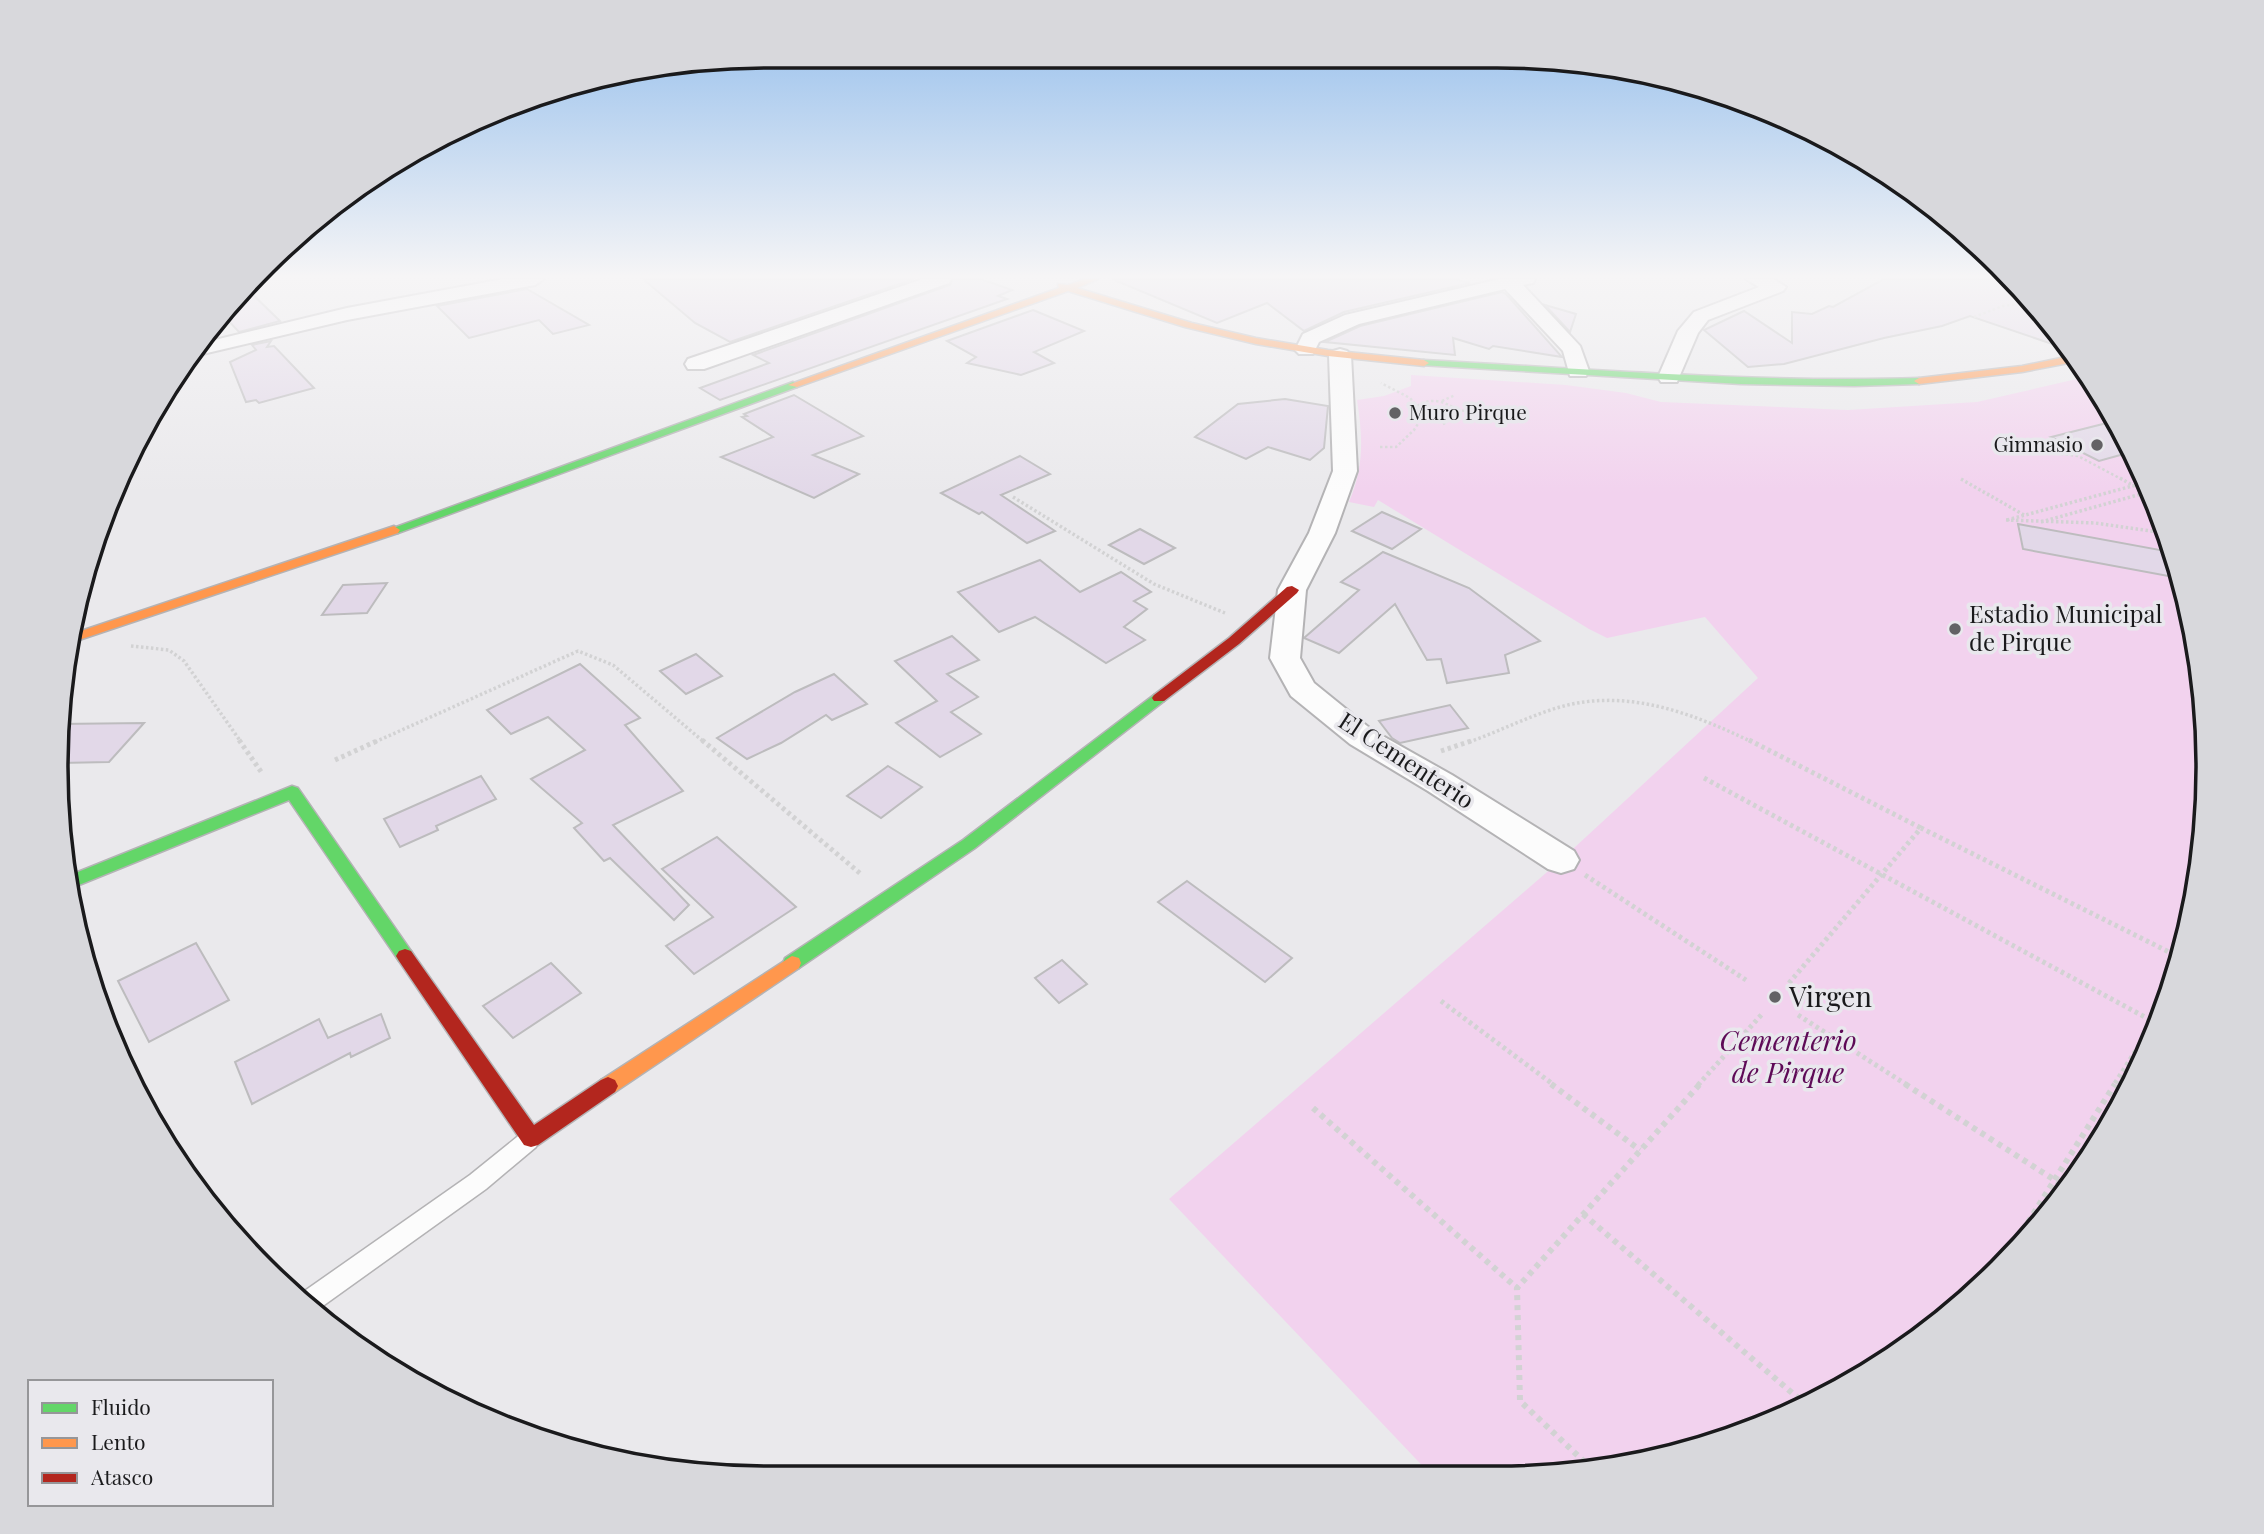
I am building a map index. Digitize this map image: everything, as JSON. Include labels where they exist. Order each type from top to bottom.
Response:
[{"type":"street","points":[[696,364],[735,351]]},
{"type":"street","points":[[81,636],[460,508],[892,351]]},
{"type":"street","points":[[1306,351],[1340,364],[1578,371],[1829,384],[1899,383],[1967,376],[2064,360]]},
{"type":"street","points":[[1573,351],[1578,371]]},
{"type":"street","points":[[1669,377],[1680,351]]},
{"type":"street","points":[[1967,376],[2058,352]]},
{"type":"street","name":"El Cementerio","points":[[1340,364],[1345,471],[1322,533],[1292,590],[1285,659],[1302,689],[1361,737],[1561,860]]},
{"type":"street","points":[[78,879],[292,792],[531,1138],[980,835],[1234,641],[1292,590]]},
{"type":"lane","points":[[314,1298],[478,1182],[531,1138]]},
{"type":"path","points":[[1340,364],[1410,398],[1417,406]]},
{"type":"path","points":[[1441,402],[1455,395]]},
{"type":"path","points":[[1457,410],[1452,418],[1423,416],[1415,411],[1423,402],[1441,402],[1450,404],[1457,410],[1474,412],[1497,409]]},
{"type":"path","points":[[1380,447],[1396,447],[1414,430],[1423,416]]},
{"type":"path","points":[[1441,418],[1445,425]]},
{"type":"path","points":[[2011,448],[2078,456],[2134,486]]},
{"type":"path","points":[[1961,479],[2025,515]]},
{"type":"path","points":[[2134,486],[2006,520],[2030,525],[2073,522],[2155,532]]},
{"type":"path","points":[[2030,525],[2141,495]]},
{"type":"path","points":[[1013,498],[1154,584],[1232,616],[1256,621]]},
{"type":"path","points":[[122,645],[169,650],[184,660],[279,797]]},
{"type":"path","points":[[335,760],[578,652],[613,665],[890,898]]},
{"type":"path","points":[[1401,760],[1465,745],[1535,713],[1602,700],[1663,706],[1723,727],[2171,953]]},
{"type":"path","points":[[1704,778],[2149,1019]]},
{"type":"path","points":[[1789,983],[1921,828]]},
{"type":"path","points":[[1561,860],[1746,980]]},
{"type":"path","points":[[1441,1001],[1640,1150]]},
{"type":"path","points":[[1583,1460],[1521,1401],[1517,1288],[1763,1013]]},
{"type":"path","points":[[1798,1015],[2058,1182]]},
{"type":"path","points":[[2031,1217],[2134,1053]]},
{"type":"path","points":[[1313,1108],[1517,1288]]},
{"type":"path","points":[[1583,1214],[1798,1398]]},
{"type":"green space","name":"Cementerio de Pirque","points":[[1411,375],[1566,385],[1626,393],[1661,402],[1848,410],[1977,402],[2078,379],[2124,458],[2159,542],[2172,586],[2190,676],[2194,721],[2196,767],[2190,858],[2172,948],[2159,992],[2124,1076],[2102,1116],[2078,1155],[2022,1228],[1958,1292],[1922,1321],[1885,1348],[1806,1394],[1722,1429],[1678,1442],[1588,1460],[1497,1466],[1423,1466],[1169,1199],[1561,860],[1758,678],[1705,617],[1607,638],[1378,500],[1374,507],[1349,502],[1360,465],[1357,400],[1384,396],[1411,386]]},
{"type":"building","points":[[255,351],[278,351],[314,388],[259,403],[256,400],[246,402],[230,362]]},
{"type":"building","points":[[765,351],[860,351],[720,400],[700,388],[769,363],[753,355]]},
{"type":"building","points":[[964,351],[1037,351],[1034,352],[1054,363],[1021,375],[967,363],[976,357]]},
{"type":"building","points":[[1411,351],[1454,351],[1455,355]]},
{"type":"building","points":[[1522,351],[1556,351],[1562,357]]},
{"type":"building","points":[[1728,351],[1836,351],[1784,364],[1748,367]]},
{"type":"building","points":[[794,395],[863,436],[813,455],[859,474],[814,498],[721,457],[773,437],[742,417]]},
{"type":"building","points":[[1285,399],[1328,406],[1324,448],[1310,460],[1268,447],[1246,459],[1195,437],[1238,404]]},
{"type":"building","name":"Gimnasio","points":[[2105,423],[2122,455],[2099,461],[2051,437]]},
{"type":"building","points":[[1020,456],[1050,474],[1001,495],[1055,531],[1027,543],[982,512],[979,514],[941,493]]},
{"type":"building","points":[[1382,512],[1421,529],[1392,549],[1352,531]]},
{"type":"building","points":[[2018,524],[2161,550],[2169,576],[2023,549]]},
{"type":"building","points":[[1140,529],[1175,548],[1144,564],[1109,545]]},
{"type":"building","points":[[1383,552],[1469,588],[1540,641],[1505,655],[1509,673],[1447,683],[1441,659],[1427,660],[1395,604],[1339,653],[1304,638],[1359,590],[1341,582]]},
{"type":"building","points":[[1040,560],[1080,592],[1121,572],[1151,592],[1134,601],[1147,609],[1124,627],[1145,640],[1106,663],[1035,617],[999,632],[958,592]]},
{"type":"building","points":[[387,583],[367,613],[322,615],[343,585]]},
{"type":"building","points":[[952,636],[979,660],[947,674],[978,697],[951,712],[981,734],[940,757],[896,723],[937,701],[895,661]]},
{"type":"building","points":[[696,654],[722,676],[686,694],[660,671]]},
{"type":"building","points":[[580,664],[640,718],[625,725],[683,791],[613,825],[689,905],[674,920],[610,858],[604,861],[574,828],[582,823],[531,779],[585,750],[548,717],[511,734],[487,710]]},
{"type":"building","points":[[834,674],[867,704],[832,720],[826,715],[781,743],[747,759],[717,738],[795,692]]},
{"type":"building","points":[[1450,705],[1468,728],[1400,743],[1392,738],[1379,721]]},
{"type":"building","points":[[144,723],[109,762],[68,763],[70,724]]},
{"type":"building","points":[[888,766],[922,787],[881,818],[847,796]]},
{"type":"building","points":[[481,776],[496,799],[436,826],[438,830],[400,847],[384,819]]},
{"type":"building","points":[[717,837],[796,907],[694,974],[666,946],[713,917],[662,869]]},
{"type":"building","points":[[1187,881],[1292,958],[1265,982],[1158,902]]},
{"type":"building","points":[[196,943],[229,1000],[149,1042],[118,981]]},
{"type":"building","points":[[1062,960],[1087,984],[1059,1003],[1035,978]]},
{"type":"building","points":[[551,963],[581,993],[513,1038],[483,1006]]},
{"type":"building","points":[[381,1014],[390,1038],[351,1057],[350,1053],[252,1104],[235,1062],[319,1019],[328,1038]]},
{"type":"traffic: fast","points":[[1424,363],[1741,381],[1919,381]]},
{"type":"traffic: fast","points":[[394,530],[793,385]]},
{"type":"traffic: fast","points":[[792,963],[969,844],[1159,698]]},
{"type":"traffic: fast","points":[[78,879],[292,792],[405,956]]},
{"type":"traffic: slow","points":[[793,385],[891,351]]},
{"type":"traffic: slow","points":[[1311,351],[1424,363]]},
{"type":"traffic: slow","points":[[1919,381],[2022,369],[2064,360]]},
{"type":"traffic: slow","points":[[81,636],[394,530]]},
{"type":"traffic: slow","points":[[608,1086],[792,963]]},
{"type":"traffic: jam","points":[[1159,698],[1234,641],[1292,590]]},
{"type":"traffic: jam","points":[[405,956],[531,1138],[608,1086]]},
{"type":"place","name":"Muro Pirque","points":[[1395,413]]},
{"type":"place","name":"Gimnasio","points":[[2097,445]]},
{"type":"place","name":"Estadio Municipal de Pirque","points":[[1955,629]]},
{"type":"place","name":"Virgen","points":[[1775,997]]}]
